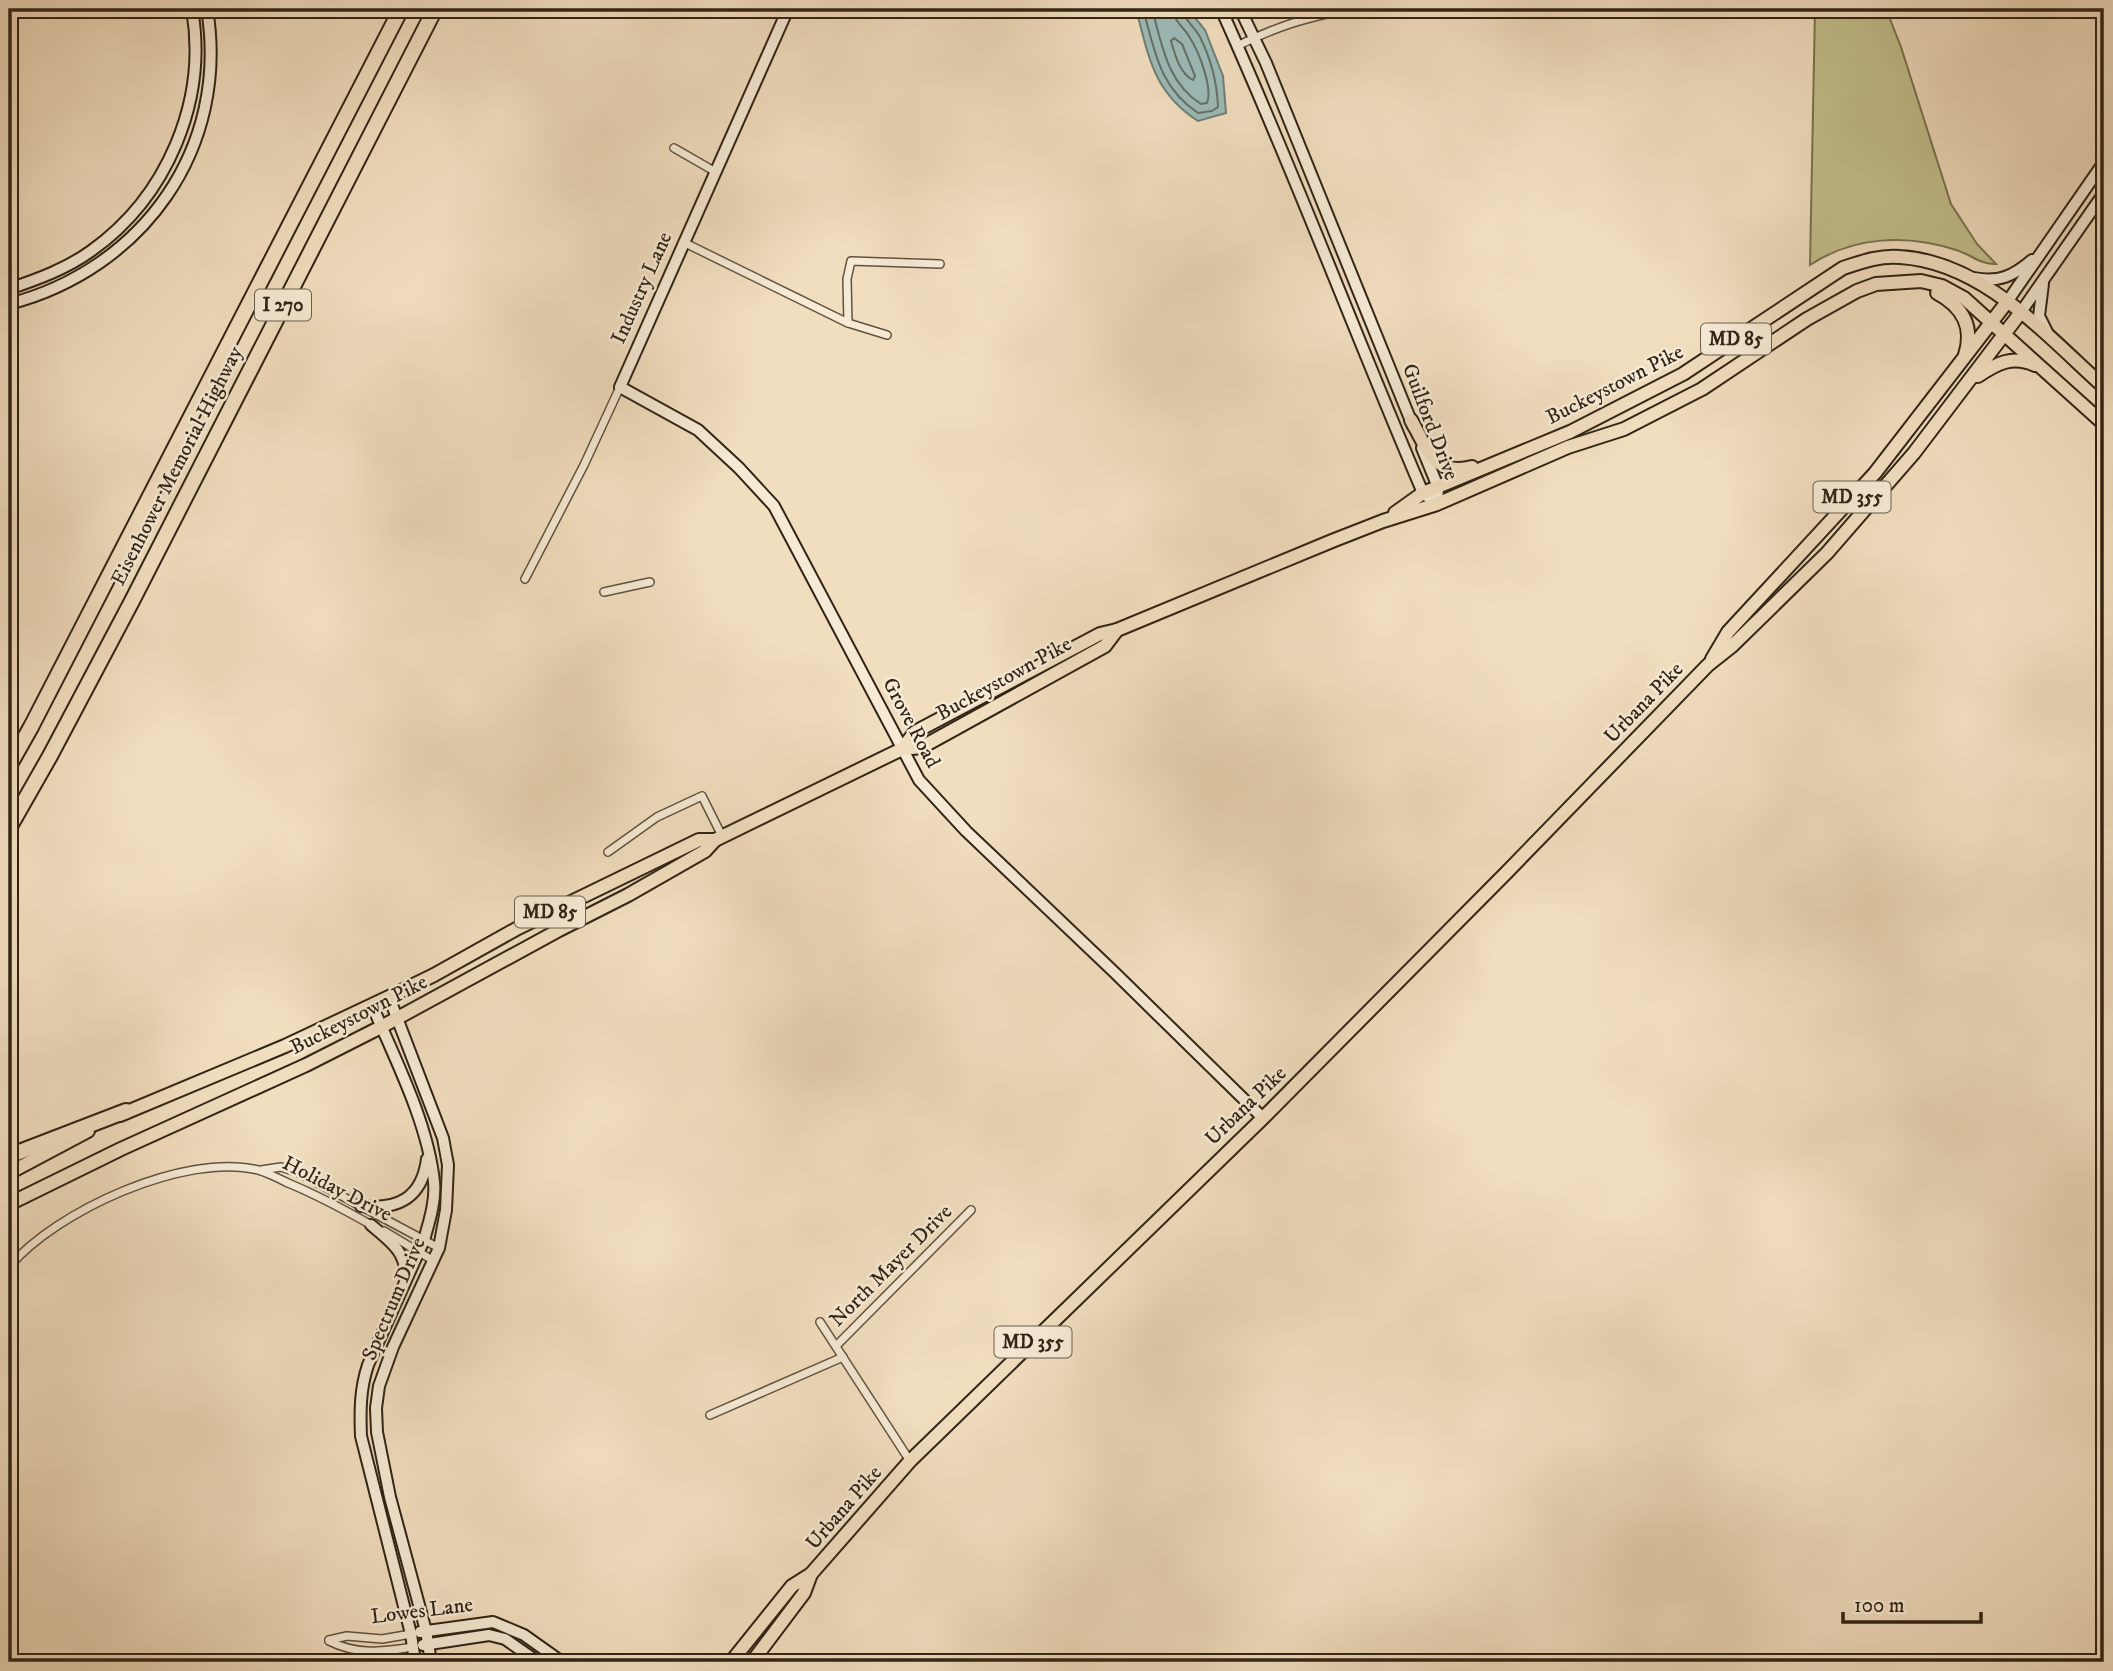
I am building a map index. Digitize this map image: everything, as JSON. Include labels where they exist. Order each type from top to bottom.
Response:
[{"type":"highway","name":"Eisenhower Memorial Highway","points":[[9,766],[401,9]]},
{"type":"highway","name":"Eisenhower Memorial Highway","points":[[9,828],[132,601],[435,9]]},
{"type":"highway","points":[[9,1156],[127,1111]]},
{"type":"main road","points":[[9,289],[52,274],[89,253],[115,233],[139,209],[157,182],[185,122],[193,91],[196,27],[192,9]]},
{"type":"main road","points":[[9,304],[58,287],[92,270],[126,244],[176,183],[195,144],[207,97],[211,64],[211,30],[207,9]]},
{"type":"main road","name":"Industry Lane","points":[[620,387],[788,9]]},
{"type":"main road","name":"Guilford Drive","points":[[1221,9],[1279,140],[1423,493],[1437,504]]},
{"type":"main road","name":"Guilford Drive","points":[[1240,9],[1255,37],[1438,487],[1437,504]]},
{"type":"main road","name":"MD 355","points":[[2007,302],[2104,162]]},
{"type":"main road","name":"MD 355","points":[[2021,313],[2104,193]]},
{"type":"main road","points":[[1969,277],[1988,281],[2012,276],[2045,249]]},
{"type":"main road","name":"Buckeystown Pike","points":[[1383,521],[1423,493],[1570,432],[1682,374],[1843,268],[1871,259],[1898,256],[1928,260],[1969,277],[2021,313],[2104,387]]},
{"type":"main road","points":[[2046,275],[2039,316],[2050,338]]},
{"type":"main road","points":[[1897,281],[1923,286],[1950,300],[1965,319],[1970,334],[1963,362]]},
{"type":"main road","name":"Buckeystown Pike","points":[[9,1203],[306,1065],[381,1027],[628,895],[705,851],[719,838],[902,749],[922,747],[1105,646],[1117,630],[1383,521],[1437,504],[1568,447],[1624,429],[1702,389],[1836,301],[1876,284],[1921,281],[1942,286],[1964,298],[2104,424]]},
{"type":"main road","name":"Urbana Pike","points":[[1708,665],[1728,632],[1875,472],[2007,302]]},
{"type":"main road","name":"Urbana Pike","points":[[730,1662],[792,1586],[811,1574],[911,1461],[1262,1118],[1708,665],[1732,646],[1826,553],[1914,453],[2021,313]]},
{"type":"main road","points":[[1966,384],[1994,365],[2006,361],[2025,361],[2048,372]]},
{"type":"main road","name":"Grove Road","points":[[620,387],[698,429],[774,506],[919,780],[961,826],[1114,971],[1262,1118]]},
{"type":"main road","points":[[1411,420],[1429,452],[1442,467],[1461,470],[1506,458]]},
{"type":"main road","name":"Buckeystown Pike","points":[[9,1173],[127,1111],[285,1046],[372,1005],[434,975],[517,928],[699,840],[719,838]]},
{"type":"main road","name":"Spectrum Drive","points":[[388,997],[443,1138],[448,1166],[446,1210],[439,1248],[393,1347],[379,1386],[376,1408],[377,1432],[390,1497],[426,1631],[431,1662]]},
{"type":"main road","name":"Spectrum Drive","points":[[372,1005],[410,1098],[428,1153],[434,1185],[430,1219],[421,1246],[368,1365],[360,1404],[361,1436],[411,1634],[415,1662]]},
{"type":"main road","points":[[361,1206],[386,1206],[400,1203],[412,1196],[426,1170],[428,1153]]},
{"type":"main road","points":[[371,1224],[394,1244],[404,1259],[404,1283]]},
{"type":"main road","name":"Urbana Pike","points":[[752,1662],[804,1593],[811,1574]]},
{"type":"main road","name":"Lowes Lane","points":[[411,1634],[488,1622],[498,1623],[524,1635],[562,1662]]},
{"type":"main road","name":"Lowes Lane","points":[[413,1647],[489,1635],[505,1639],[538,1662]]},
{"type":"street","points":[[1237,46],[1309,16],[1351,9]]},
{"type":"street","points":[[674,148],[714,171]]},
{"type":"street","points":[[683,243],[848,323],[887,335]]},
{"type":"street","points":[[848,323],[847,279],[851,261],[940,264]]},
{"type":"street","name":"Industry Lane","points":[[525,579],[584,465],[620,387]]},
{"type":"street","points":[[604,592],[650,582]]},
{"type":"street","points":[[608,852],[657,817],[702,796],[719,838]]},
{"type":"street","name":"Holiday Drive","points":[[9,1267],[49,1230],[101,1201],[132,1188],[202,1168],[236,1167],[260,1170],[281,1167],[297,1172],[361,1206],[421,1246],[434,1261]]},
{"type":"street","name":"Holiday Drive","points":[[260,1170],[421,1246],[439,1248]]},
{"type":"street","name":"North Mayer Drive","points":[[835,1346],[971,1210]]},
{"type":"street","points":[[820,1322],[911,1461]]},
{"type":"street","points":[[710,1415],[843,1357]]},
{"type":"street","name":"Lowes Lane","points":[[411,1634],[382,1639],[347,1636],[328,1641],[341,1647],[367,1652],[413,1647]]},
{"type":"shaded area","points":[[1815,9],[1886,9],[1901,47],[1951,204],[1977,244],[1996,264],[1985,263],[1937,245],[1900,240],[1863,243],[1844,248],[1810,265]]},
{"type":"water","points":[[1136,9],[1188,9],[1205,30],[1223,76],[1226,113],[1198,121],[1171,98],[1149,58]]}]
